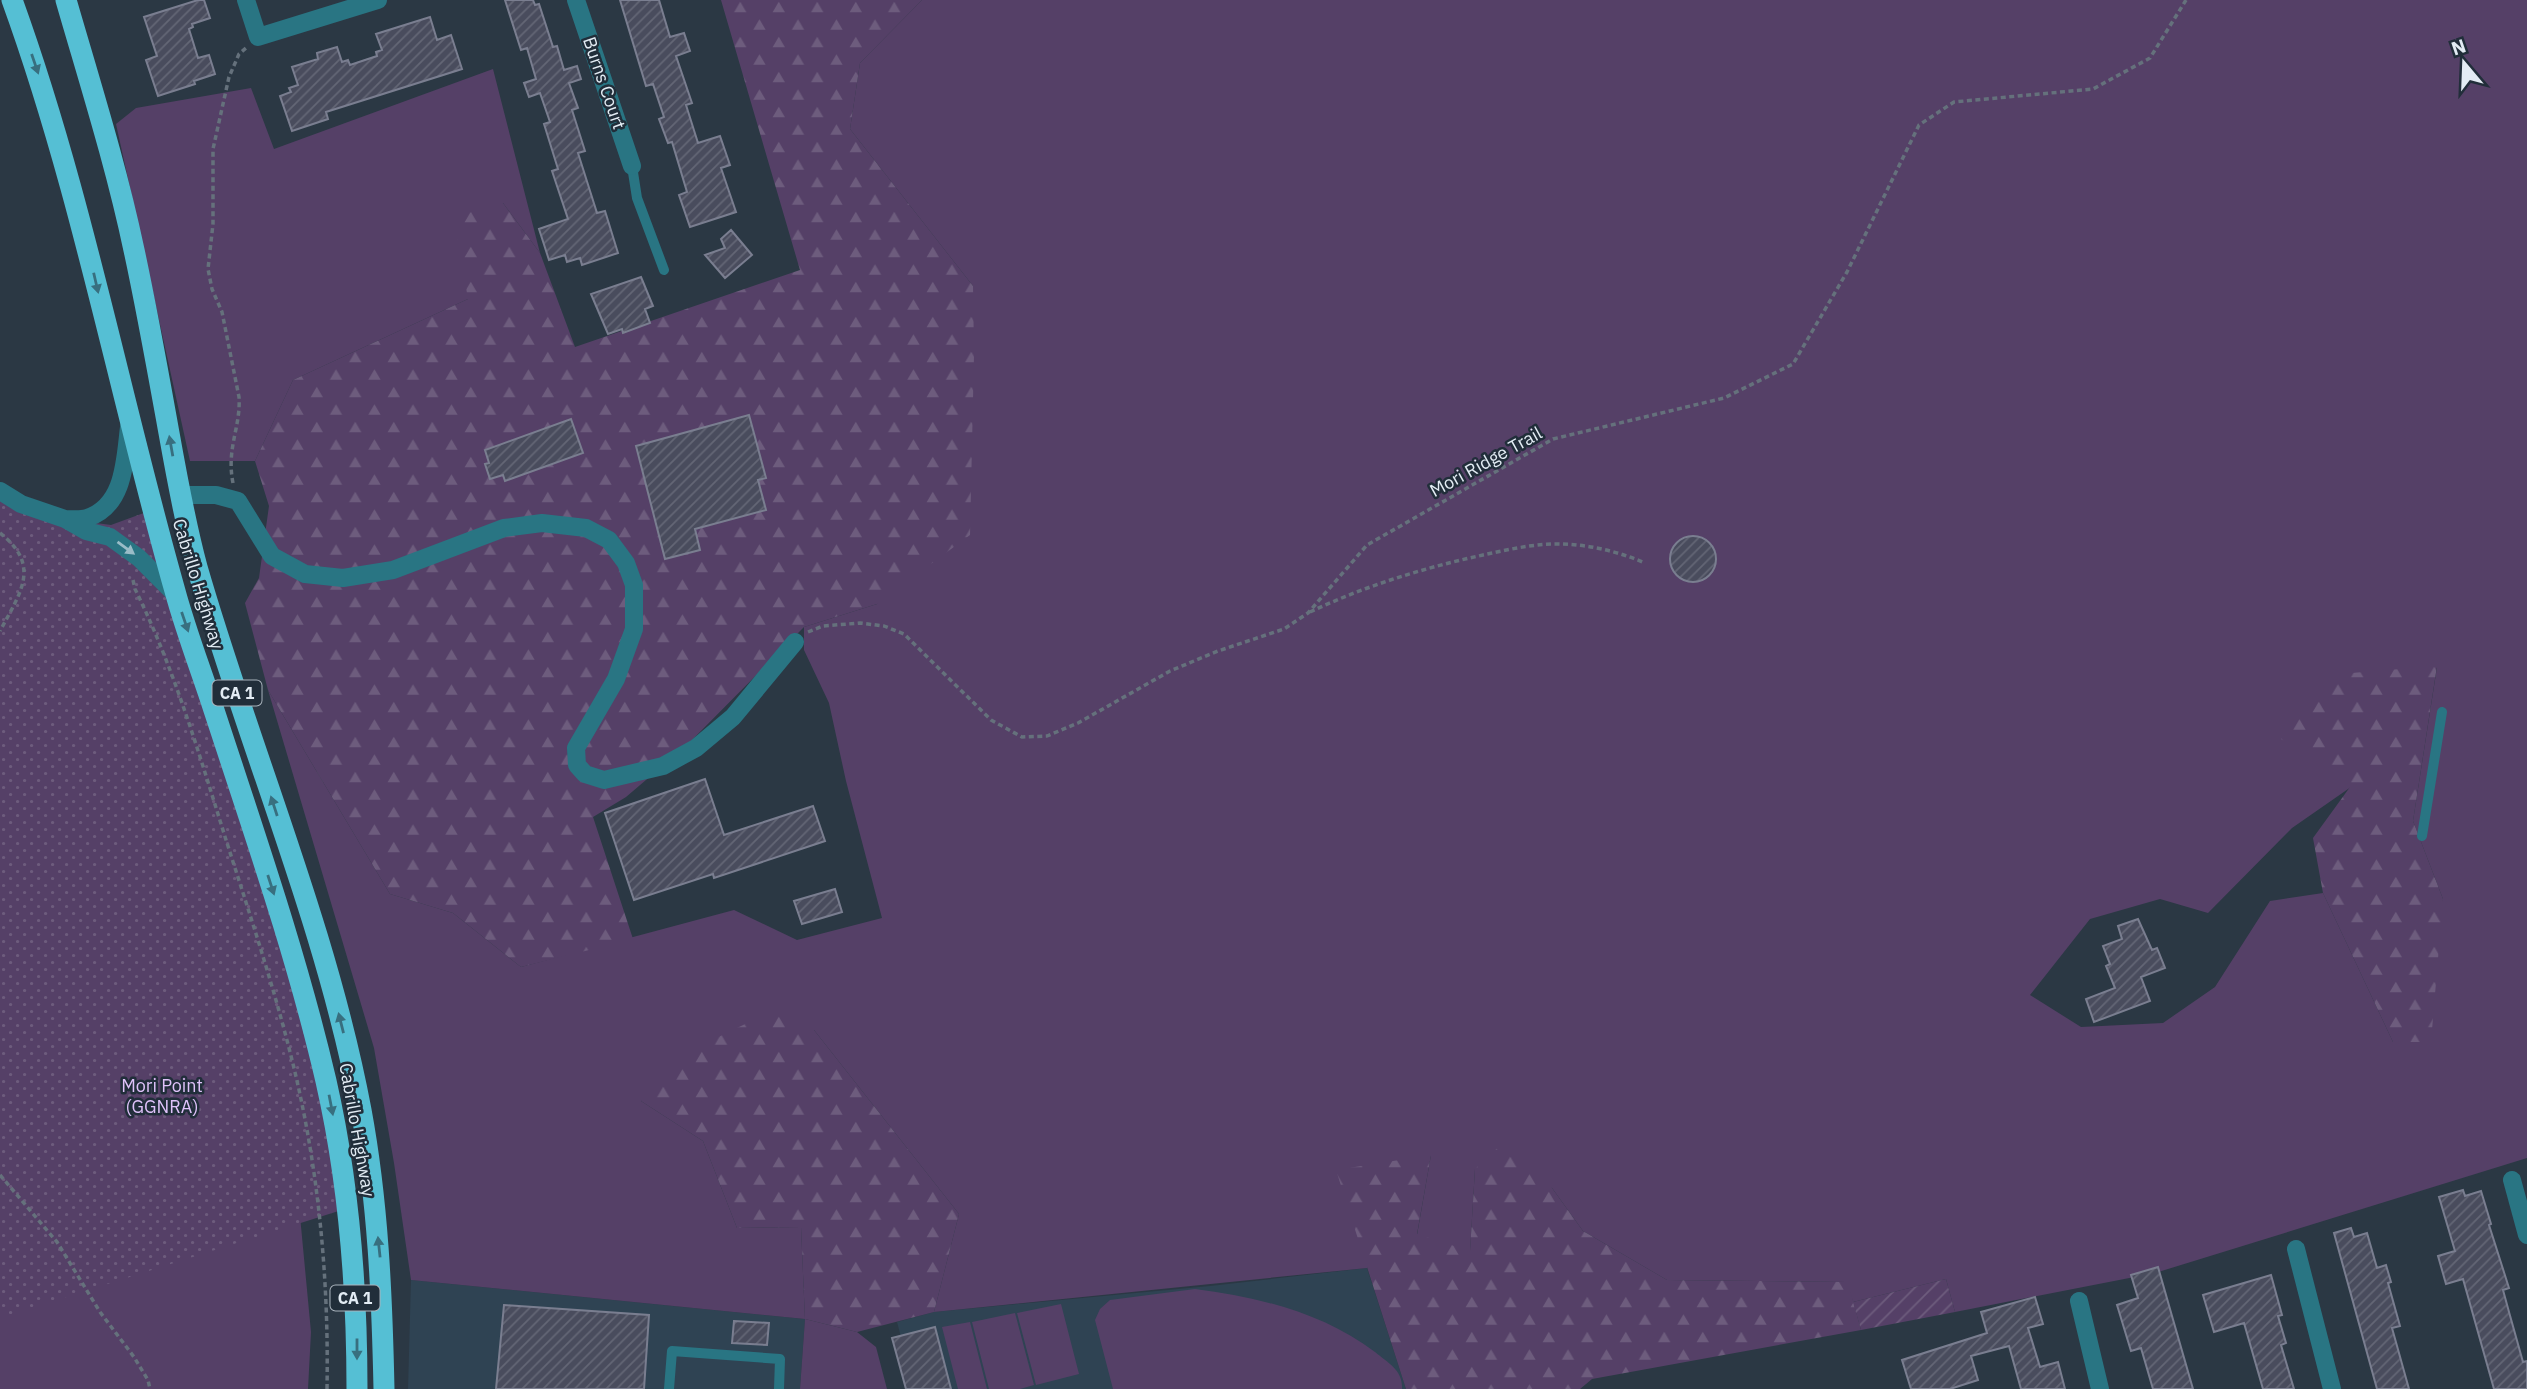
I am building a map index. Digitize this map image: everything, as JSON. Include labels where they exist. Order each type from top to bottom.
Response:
[{"type":"highway","name":"Cabrillo Highway","points":[[12,0],[38,72],[62,153],[129,423],[176,595],[309,1010],[327,1084],[348,1208],[357,1338],[357,1389]]},
{"type":"highway","name":"Cabrillo Highway","points":[[66,0],[102,115],[118,181],[180,495],[214,621],[312,921],[353,1075],[374,1197],[381,1266],[384,1389]]},
{"type":"street","points":[[247,0],[258,37],[378,0]]},
{"type":"street","name":"Burns Court","points":[[576,0],[632,166]]},
{"type":"street","points":[[65,519],[87,518],[102,510],[113,499],[124,469],[129,423]]},
{"type":"street","points":[[0,491],[21,504],[65,519],[86,531],[110,537],[139,558],[176,595]]},
{"type":"street","points":[[180,495],[216,495],[238,502],[272,556],[305,575],[343,579],[393,570],[504,528],[542,523],[586,528],[609,540],[626,562],[634,585],[634,629],[615,679],[576,748],[577,765],[585,774],[604,780],[663,766],[696,748],[733,717],[796,642]]},
{"type":"street","points":[[2512,1180],[2527,1235]]},
{"type":"street","points":[[2296,1249],[2332,1389]]},
{"type":"street","points":[[2078,1301],[2100,1389]]},
{"type":"lane","points":[[632,166],[637,198],[664,270]]},
{"type":"lane","points":[[2422,836],[2442,712]]},
{"type":"lane","points":[[669,1389],[672,1351],[780,1359],[779,1389]]},
{"type":"path","name":"Mori Ridge Trail","points":[[796,642],[802,634],[823,625],[860,623],[884,626],[904,634],[990,720],[1022,737],[1047,736],[1078,723],[1170,671],[1218,651],[1284,629],[1308,613],[1367,545],[1553,439],[1724,398],[1793,364],[1847,272],[1919,125],[1954,102],[2093,89],[2150,58],[2186,0]]},
{"type":"path","points":[[238,502],[232,478],[230,452],[240,407],[239,397],[222,312],[212,289],[208,269],[214,224],[212,167],[222,101],[229,77],[239,54],[258,37]]},
{"type":"path","points":[[0,533],[12,543],[24,561],[22,590],[0,631]]},
{"type":"path","points":[[1308,613],[1354,591],[1447,563],[1523,547],[1556,544],[1592,547],[1645,563]]},
{"type":"path","points":[[131,569],[135,589],[159,638],[181,698],[267,969],[290,1053],[305,1122],[321,1232],[327,1389]]},
{"type":"path","points":[[0,1175],[57,1242],[100,1312],[134,1357],[148,1380],[150,1389]]},
{"type":"shaded area","points":[[1367,1268],[1406,1389],[915,1389],[897,1322],[934,1312]]},
{"type":"shaded area","points":[[411,1280],[805,1319],[800,1389],[408,1389]]},
{"type":"green space","points":[[721,0],[922,0],[860,63],[850,129],[973,286],[970,535],[877,604],[804,627],[687,745],[626,797],[593,817],[633,939],[521,967],[453,913],[390,894],[268,690],[245,603],[259,578],[269,506],[255,461],[293,380],[468,299],[454,217],[503,203],[540,253],[575,347],[800,270]]},
{"type":"green space","points":[[922,0],[2527,0],[2527,1158],[2155,1273],[1955,1312],[1946,1279],[1853,1302],[1847,1282],[1667,1280],[1583,1231],[1552,1188],[1475,1169],[1470,1252],[1417,1235],[1431,1155],[1367,1268],[934,1312],[959,1214],[814,1030],[641,1101],[703,1141],[737,1228],[801,1227],[805,1319],[411,1280],[374,1048],[268,690],[390,894],[453,913],[521,967],[734,910],[797,940],[882,918],[846,781],[829,703],[804,650],[804,627],[877,604],[973,286],[850,129],[860,63]],"holes":[[[2437,667],[2413,821],[2443,899],[2393,1042],[2323,893],[2270,901],[2215,987],[2163,1023],[2081,1027],[2030,995],[2090,919],[2160,899],[2208,913],[2292,828],[2351,787]]]},
{"type":"green space","points":[[493,69],[540,253],[503,203],[468,299],[293,380],[255,461],[190,461],[116,124],[136,108],[251,88],[274,149]]},
{"type":"green space","name":"Mori Point (GGNRA)","points":[[0,491],[65,519],[111,525],[152,510],[281,916],[348,1208],[0,1318]]},
{"type":"green space","name":"Mori Point (GGNRA)","points":[[0,515],[290,1110],[311,1332],[308,1389],[0,1389]]},
{"type":"green space","points":[[2437,666],[2413,821],[2443,899],[2431,1042],[2393,1042],[2323,893],[2313,838],[2350,787],[2281,739],[2327,675]]},
{"type":"green space","points":[[774,1010],[814,1030],[959,1214],[934,1312],[857,1332],[805,1319],[801,1227],[737,1228],[703,1141],[641,1101],[667,1071],[704,1044]]},
{"type":"green space","points":[[1505,1141],[1552,1188],[1583,1231],[1667,1280],[1848,1282],[1861,1330],[1592,1379],[1580,1389],[1406,1389],[1336,1170],[1431,1155],[1417,1234],[1470,1251],[1475,1169]]},
{"type":"green space","points":[[1946,1279],[1955,1312],[1861,1330],[1853,1302]]},
{"type":"green space","points":[[1195,1289],[1266,1302],[1334,1327],[1355,1338],[1390,1364],[1400,1377],[1402,1389],[1113,1389],[1095,1320],[1100,1309],[1110,1300]]},
{"type":"green space","points":[[1061,1304],[1079,1374],[1036,1385],[1017,1313]]},
{"type":"green space","points":[[1015,1313],[1034,1385],[1020,1389],[989,1389],[972,1322]]},
{"type":"green space","points":[[805,1319],[857,1332],[876,1347],[887,1389],[800,1389]]},
{"type":"green space","points":[[970,1322],[987,1389],[958,1389],[942,1327]]},
{"type":"building","points":[[204,0],[210,18],[192,24],[193,27],[189,29],[198,58],[209,55],[215,74],[194,81],[195,84],[158,96],[146,60],[157,56],[144,17]]},
{"type":"building","points":[[505,0],[533,0],[535,5],[539,4],[553,47],[557,46],[564,70],[577,66],[581,79],[569,83],[578,108],[572,110],[585,151],[578,153],[597,213],[605,211],[618,253],[582,265],[580,258],[567,262],[565,255],[549,260],[539,229],[568,219],[552,171],[558,169],[544,124],[550,122],[540,93],[529,97],[524,83],[536,79],[527,48],[521,50]]},
{"type":"building","points":[[620,0],[659,0],[670,37],[684,33],[690,51],[676,56],[692,103],[686,105],[698,143],[720,136],[730,165],[721,168],[736,212],[690,227],[679,195],[687,192],[672,142],[668,143],[659,119],[664,117],[653,84],[646,86]]},
{"type":"building","points":[[430,17],[437,40],[451,35],[462,69],[326,112],[328,119],[292,131],[280,96],[291,92],[289,88],[298,85],[292,67],[318,59],[317,53],[337,47],[342,62],[348,60],[350,65],[377,56],[376,52],[382,50],[376,34]]},
{"type":"building","points":[[731,230],[752,255],[725,278],[705,255],[725,248],[721,239]]},
{"type":"building","points":[[641,277],[653,306],[645,309],[650,323],[623,333],[622,329],[608,334],[591,294]]},
{"type":"building","points":[[749,415],[766,478],[758,480],[766,510],[695,529],[700,550],[665,559],[636,446]]},
{"type":"building","points":[[571,419],[583,453],[505,481],[503,475],[490,479],[485,464],[489,463],[485,450]]},
{"type":"building","points":[[1693,536],[1709,543],[1716,559],[1709,575],[1693,582],[1677,575],[1670,559],[1677,543]]},
{"type":"building","points":[[705,779],[724,835],[813,806],[825,841],[714,878],[713,874],[634,900],[605,813]]},
{"type":"building","points":[[835,889],[842,912],[802,924],[794,901]]},
{"type":"building","points":[[2138,919],[2152,950],[2157,948],[2165,968],[2141,977],[2150,1001],[2094,1022],[2086,999],[2115,988],[2106,966],[2110,964],[2103,946],[2122,939],[2118,926]]},
{"type":"building","points":[[2463,1190],[2465,1196],[2481,1191],[2509,1288],[2503,1290],[2523,1362],[2527,1361],[2527,1389],[2494,1389],[2463,1279],[2446,1284],[2438,1256],[2455,1251],[2439,1197]]},
{"type":"building","points":[[2351,1228],[2354,1237],[2367,1233],[2377,1268],[2386,1265],[2400,1326],[2392,1328],[2409,1389],[2377,1389],[2334,1233]]},
{"type":"building","points":[[2158,1267],[2193,1389],[2153,1389],[2141,1348],[2131,1351],[2117,1305],[2138,1298],[2131,1275]]},
{"type":"building","points":[[2271,1275],[2282,1315],[2278,1316],[2286,1343],[2281,1345],[2294,1389],[2263,1389],[2244,1323],[2214,1332],[2203,1295]]},
{"type":"building","points":[[2035,1297],[2043,1324],[2028,1328],[2040,1367],[2058,1362],[2065,1389],[2021,1389],[2009,1346],[1971,1356],[1978,1380],[1950,1389],[1911,1389],[1902,1360],[1987,1333],[1981,1312]]},
{"type":"building","points":[[504,1305],[649,1315],[644,1389],[496,1389]]},
{"type":"building","points":[[734,1321],[769,1323],[767,1345],[732,1343]]},
{"type":"building","points":[[935,1327],[951,1389],[906,1389],[892,1338]]}]
